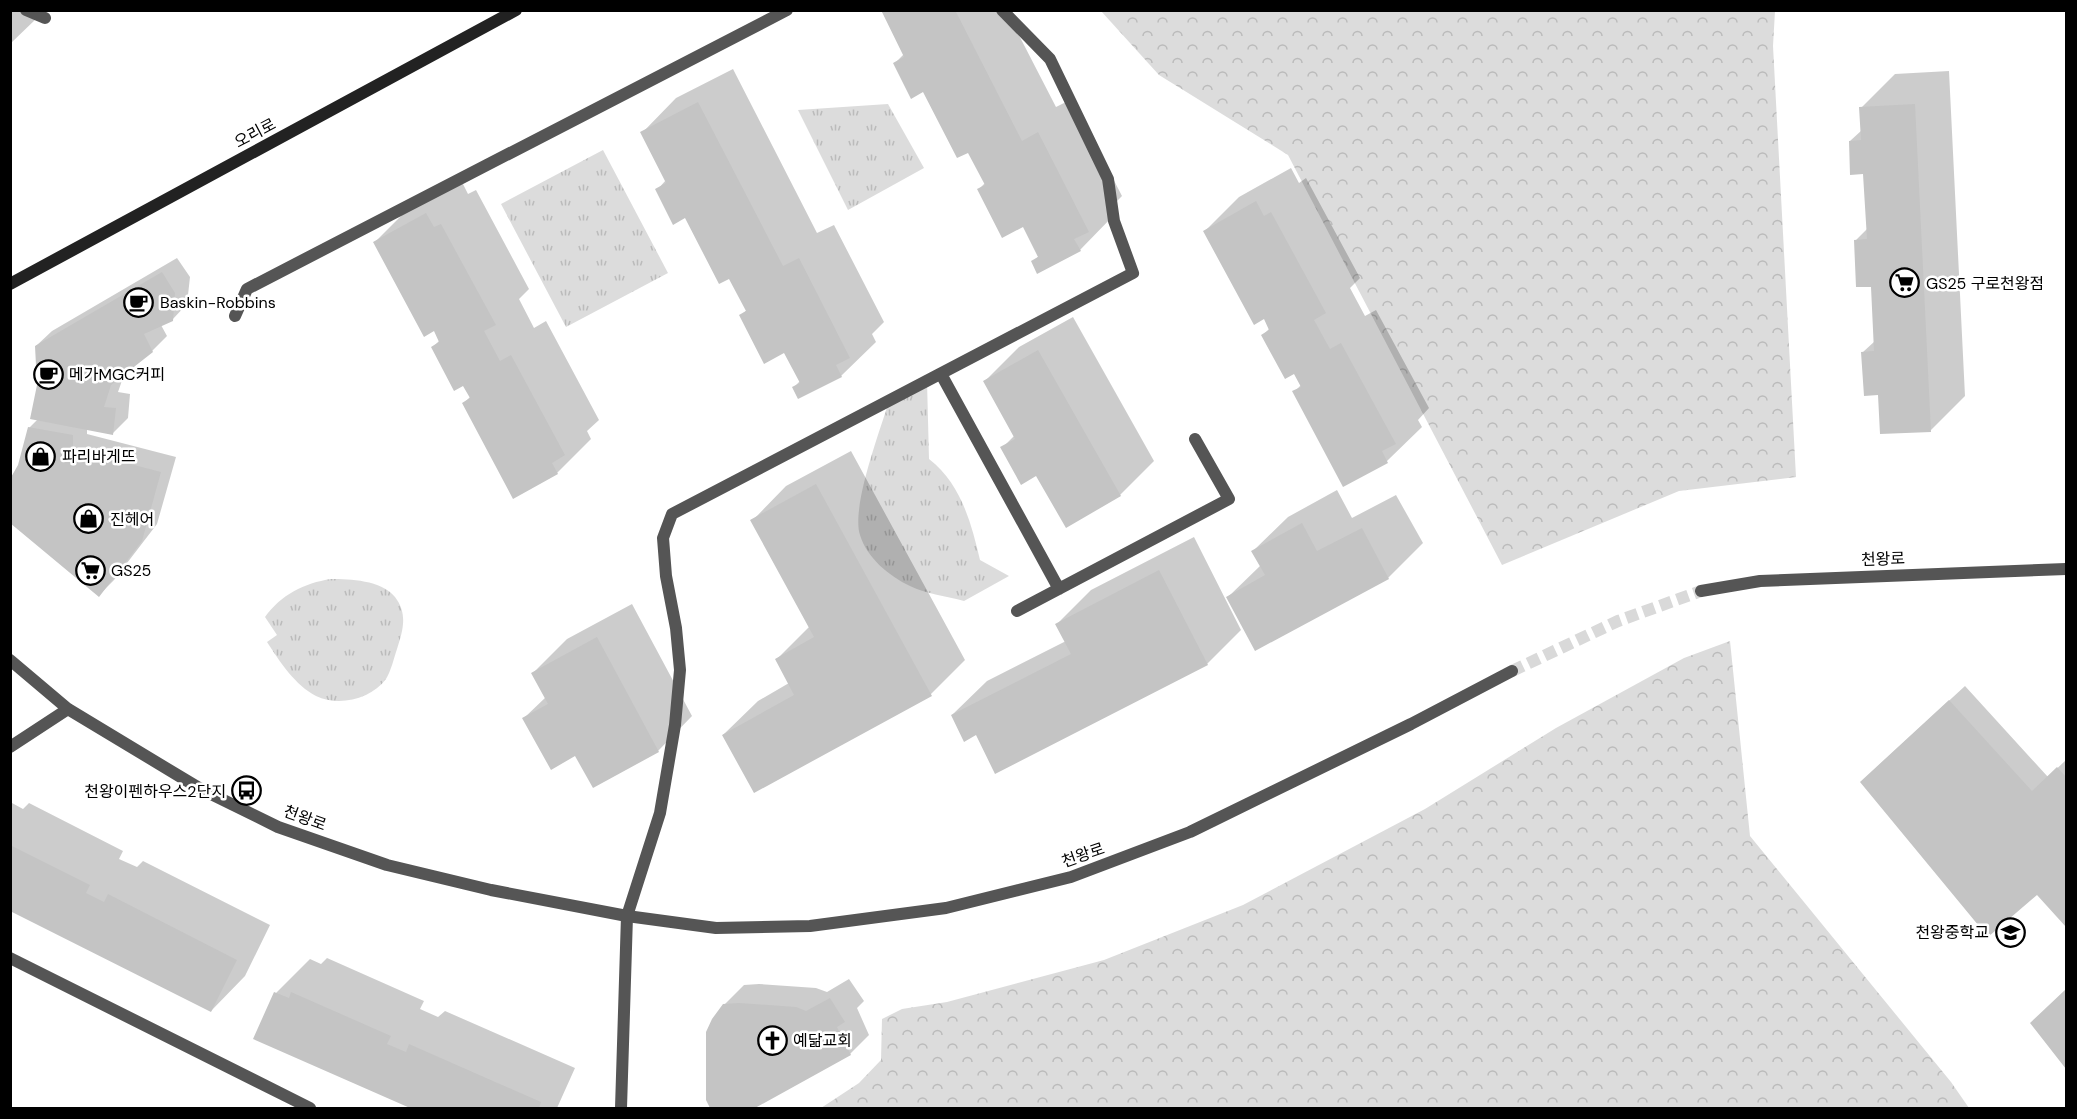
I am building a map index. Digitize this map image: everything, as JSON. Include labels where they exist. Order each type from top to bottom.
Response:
[{"type":"main road","name":"오리로","points":[[10,284],[516,10]]},
{"type":"street","points":[[26,10],[45,18]]},
{"type":"street","points":[[235,316],[247,289],[788,10]]},
{"type":"street","points":[[621,1108],[627,916],[660,813],[675,725],[680,670],[676,628],[666,576],[663,538],[672,514],[1133,273],[1114,222],[1108,179],[1050,59],[1002,10]]},
{"type":"street","points":[[941,374],[1059,589]]},
{"type":"street","points":[[1017,611],[1229,499],[1195,439]]},
{"type":"street","name":"천왕로","points":[[1701,591],[1760,581],[2067,569]]},
{"type":"street","name":"천왕로","points":[[10,660],[68,709],[199,788],[278,826],[387,865],[491,890],[627,916],[716,928],[810,926],[946,908],[1071,877],[1190,832],[1412,724],[1512,671]]},
{"type":"street","points":[[10,747],[68,709]]},
{"type":"street","points":[[10,958],[310,1108]]},
{"type":"green space","points":[[1101,11],[1775,11],[1773,46],[1796,477],[1679,491],[1502,565],[1288,155],[1159,75]]},
{"type":"green space","points":[[888,104],[924,168],[848,210],[798,110]]},
{"type":"green space","points":[[603,150],[668,273],[566,327],[501,204]]},
{"type":"green space","points":[[927,381],[929,459],[940,469],[957,492],[973,532],[980,560],[1009,576],[964,601],[923,591],[894,577],[873,559],[860,535],[859,506],[873,449],[889,401]]},
{"type":"green space","points":[[331,579],[347,579],[382,587],[395,597],[403,616],[401,635],[386,679],[372,692],[344,701],[316,696],[301,686],[267,642],[277,635],[265,617],[278,602],[302,587]]},
{"type":"green space","points":[[1730,641],[1750,836],[1951,1082],[1969,1108],[821,1108],[859,1083],[881,1060],[882,1019],[902,1009],[947,1002],[1104,960],[1243,905],[1425,809],[1556,728],[1684,658]]},
{"type":"building","points":[[881,10],[955,10],[1022,141],[1038,132],[1089,232],[1074,239],[1081,251],[1037,274],[1031,261],[1038,257],[1023,227],[1002,238],[977,189],[985,185],[968,153],[957,158],[923,92],[911,99],[893,63],[904,57]]},
{"type":"building","points":[[698,102],[783,266],[799,258],[850,358],[836,365],[842,377],[798,399],[792,387],[800,383],[784,353],[764,364],[739,315],[746,311],[729,279],[719,284],[685,218],[673,225],[655,189],[666,183],[640,132]]},
{"type":"building","points":[[1915,104],[1931,432],[1880,434],[1878,395],[1864,396],[1861,352],[1874,351],[1871,287],[1856,287],[1854,240],[1867,239],[1863,174],[1850,175],[1849,141],[1861,140],[1859,107]]},
{"type":"building","points":[[1256,201],[1264,216],[1271,212],[1326,313],[1314,320],[1330,349],[1341,343],[1396,444],[1382,451],[1388,463],[1343,487],[1292,391],[1301,387],[1294,374],[1285,379],[1261,335],[1269,330],[1264,319],[1254,325],[1203,231]]},
{"type":"building","points":[[426,213],[434,227],[441,224],[496,325],[484,331],[500,361],[511,355],[565,455],[552,463],[558,474],[513,499],[462,403],[470,398],[463,386],[454,391],[431,347],[439,342],[434,331],[424,337],[373,242]]},
{"type":"building","points":[[162,272],[175,293],[173,321],[144,334],[153,352],[111,385],[104,407],[116,408],[113,435],[30,419],[37,385],[35,346]]},
{"type":"building","points":[[1038,350],[1121,496],[1066,528],[1036,476],[1021,485],[1000,447],[1015,439],[983,381]]},
{"type":"building","points":[[28,427],[73,435],[73,449],[161,472],[142,541],[99,597],[10,523],[10,479],[18,465]]},
{"type":"building","points":[[816,484],[932,696],[754,793],[722,735],[794,695],[775,659],[814,637],[750,520]]},
{"type":"building","points":[[1302,523],[1317,551],[1362,528],[1389,579],[1255,651],[1226,597],[1265,575],[1251,551]]},
{"type":"building","points":[[1159,570],[1208,665],[995,774],[976,735],[964,742],[951,715],[1071,654],[1055,624]]},
{"type":"building","points":[[597,637],[659,752],[593,788],[575,756],[551,770],[522,718],[548,704],[531,673]]},
{"type":"building","points":[[1949,700],[2032,791],[2057,767],[2066,777],[2066,927],[2037,895],[1988,937],[1860,782]]},
{"type":"building","points":[[10,845],[90,885],[86,893],[104,902],[108,894],[237,960],[211,1012],[10,911]]},
{"type":"building","points":[[2066,989],[2066,1069],[2030,1023]]},
{"type":"building","points":[[274,992],[289,998],[291,992],[391,1036],[387,1044],[406,1052],[409,1044],[541,1102],[539,1108],[410,1108],[253,1039]]},
{"type":"building","points":[[830,998],[845,1022],[837,1027],[851,1055],[755,1108],[710,1108],[706,1100],[706,1032],[723,1004],[796,1007],[806,1011]]},
{"type":"tunnel","points":[[1512,671],[1618,621],[1701,591]]},
{"type":"place","name":"GS25 구로천왕점","points":[[1905,283]]},
{"type":"place","name":"Baskin-Robbins","points":[[139,302]]},
{"type":"place","name":"메가MGC커피","points":[[48,374]]},
{"type":"place","name":"파리바게뜨","points":[[41,456]]},
{"type":"place","name":"진헤어","points":[[89,519]]},
{"type":"place","name":"GS25","points":[[90,570]]},
{"type":"place","name":"천왕이펜하우스2단지","points":[[247,791]]},
{"type":"place","name":"천왕중학교","points":[[2010,932]]},
{"type":"place","name":"예닮교회","points":[[772,1040]]}]
